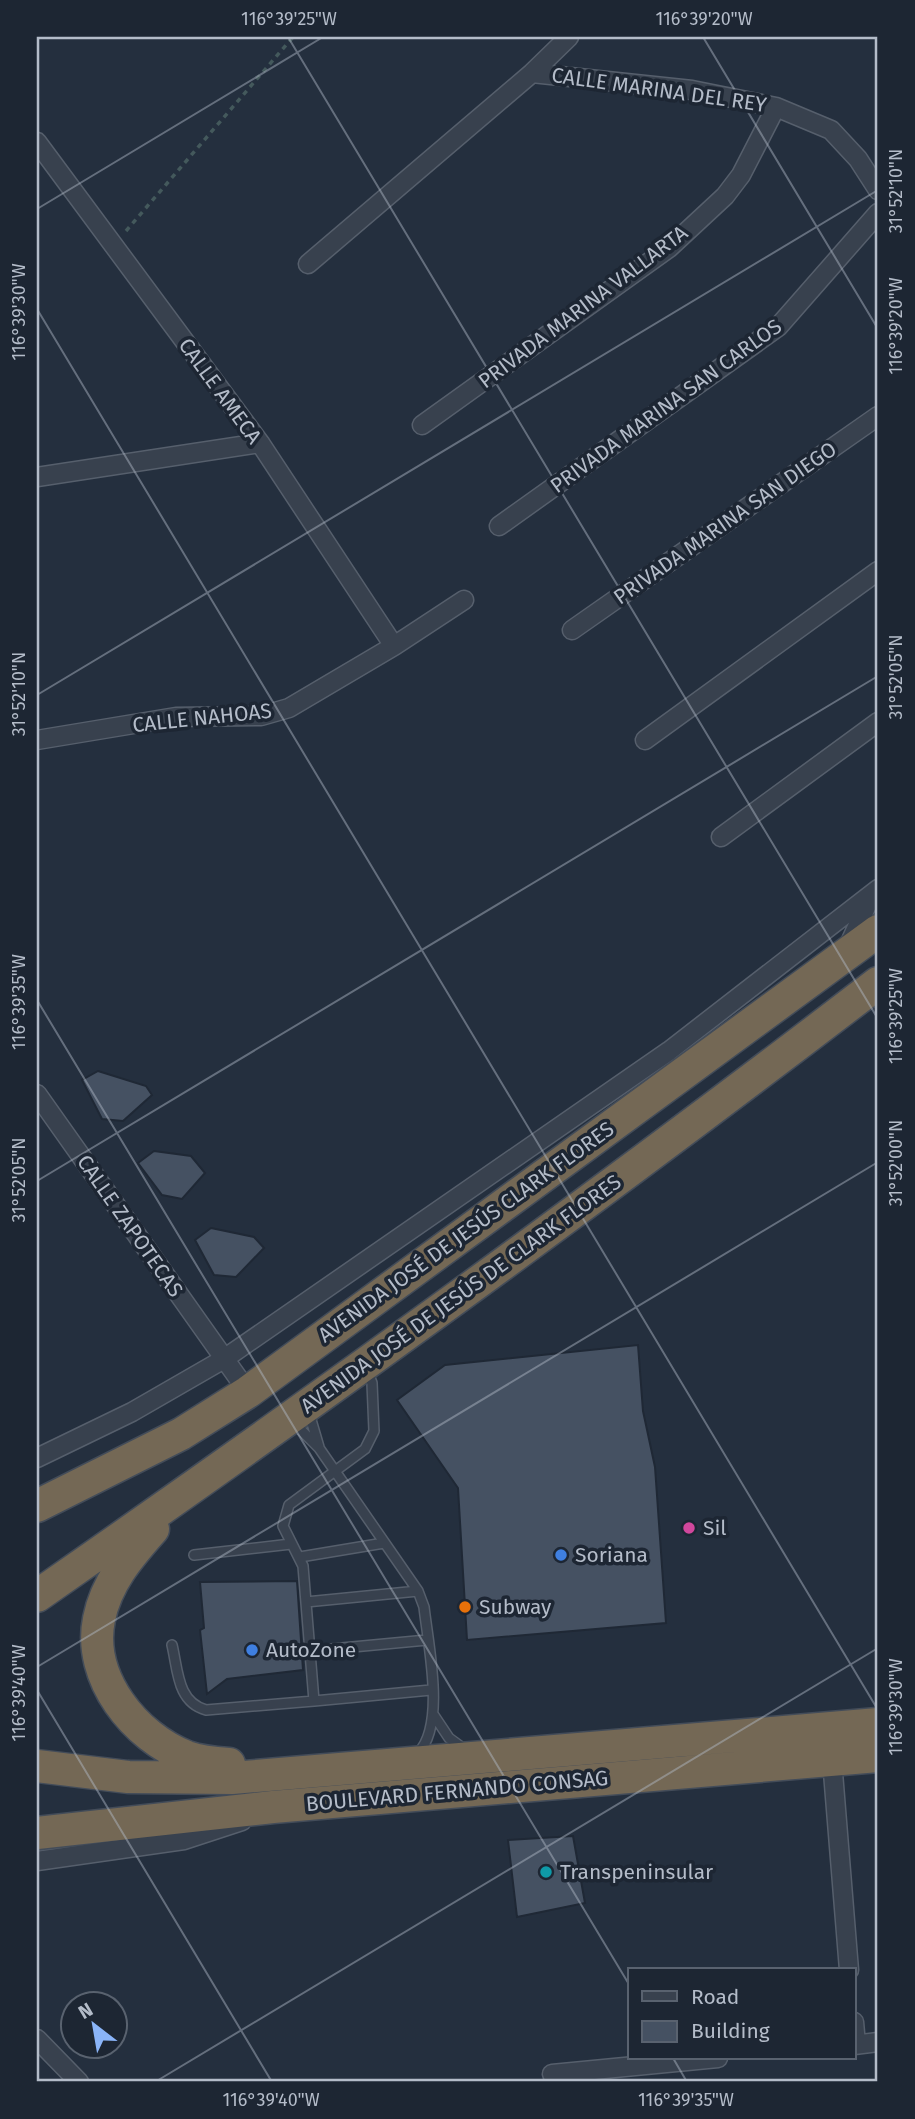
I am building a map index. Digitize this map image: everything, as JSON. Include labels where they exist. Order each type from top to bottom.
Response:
[{"type":"highway","name":"AVENIDA JOSÉ DE JESÚS CLARK FLORES","points":[[37,1506],[181,1434],[247,1392],[878,931]]},
{"type":"highway","name":"AVENIDA JOSÉ DE JESÚS DE CLARK FLORES","points":[[37,1596],[365,1365],[699,1120],[878,983]]},
{"type":"highway","points":[[299,1413],[284,1405],[287,1388],[349,1320]]},
{"type":"highway","points":[[192,1488],[124,1563],[110,1585],[98,1620],[102,1663],[121,1706],[138,1726],[160,1742],[200,1760],[286,1774]]},
{"type":"highway","name":"BOULEVARD FERNANDO CONSAG","points":[[37,1766],[176,1779],[286,1774],[878,1724]]},
{"type":"highway","points":[[603,1748],[605,1779]]},
{"type":"highway","name":"BOULEVARD FERNANDO CONSAG","points":[[37,1833],[273,1807],[878,1756]]},
{"type":"street","points":[[308,264],[532,73],[569,37]]},
{"type":"street","name":"CALLE MARINA DEL REY","points":[[532,73],[692,90],[776,107],[831,131],[858,159],[878,190]]},
{"type":"street","name":"PRIVADA MARINA VALLARTA","points":[[422,425],[669,248],[725,196],[741,175],[776,107]]},
{"type":"street","name":"CALLE AMECA","points":[[37,142],[260,443],[394,646]]},
{"type":"street","name":"PRIVADA MARINA SAN CARLOS","points":[[499,526],[778,327],[878,213]]},
{"type":"street","name":"PRIVADA MARINA SAN DIEGO","points":[[572,630],[878,416]]},
{"type":"street","points":[[37,477],[260,443]]},
{"type":"street","points":[[645,740],[878,571]]},
{"type":"street","name":"CALLE NAHOAS","points":[[37,740],[176,717],[261,716],[289,708],[394,646],[464,600]]},
{"type":"street","points":[[721,837],[878,722]]},
{"type":"street","points":[[844,956],[875,891]]},
{"type":"street","points":[[37,1458],[132,1412],[224,1359],[669,1051],[875,891]]},
{"type":"street","name":"CALLE ZAPOTECAS","points":[[40,1105],[247,1392]]},
{"type":"street","points":[[832,1760],[849,1968]]},
{"type":"street","points":[[37,1861],[184,1840],[230,1826],[273,1807]]},
{"type":"street","points":[[37,2039],[79,2082]]},
{"type":"street","points":[[856,2044],[878,2042]]},
{"type":"street","points":[[552,2074],[697,2060]]},
{"type":"lane","points":[[314,1701],[300,1557],[283,1526],[289,1505],[365,1449],[374,1431],[372,1383],[365,1365]]},
{"type":"lane","points":[[299,1413],[335,1472],[418,1591],[425,1607],[433,1714],[425,1745],[406,1763]]},
{"type":"lane","points":[[299,1413],[319,1448]]},
{"type":"lane","points":[[300,1557],[384,1543]]},
{"type":"lane","points":[[194,1555],[292,1544]]},
{"type":"lane","points":[[306,1602],[418,1591]]},
{"type":"lane","points":[[310,1651],[427,1640]]},
{"type":"lane","points":[[172,1645],[183,1694],[193,1706],[206,1710],[431,1690]]},
{"type":"lane","points":[[433,1714],[442,1730],[457,1744],[476,1755],[489,1756]]},
{"type":"path","points":[[113,247],[293,37]]},
{"type":"building","points":[[98,1071],[146,1086],[152,1095],[123,1121],[102,1119],[82,1080]]},
{"type":"building","points":[[154,1151],[191,1156],[205,1173],[182,1199],[162,1195],[138,1163]]},
{"type":"building","points":[[211,1228],[254,1237],[264,1248],[236,1277],[214,1275],[195,1240]]},
{"type":"building","points":[[638,1345],[643,1411],[655,1467],[666,1623],[467,1640],[458,1488],[397,1400],[445,1365]]},
{"type":"building","points":[[297,1581],[303,1670],[227,1679],[207,1694],[200,1630],[204,1628],[200,1582]]},
{"type":"building","name":"Transpeninsular","points":[[573,1836],[585,1903],[517,1917],[508,1840]]},
{"type":"place","name":"Sil","points":[[689,1528]]},
{"type":"place","name":"Soriana","points":[[561,1555]]},
{"type":"place","name":"Subway","points":[[465,1607]]},
{"type":"place","name":"AutoZone","points":[[252,1650]]},
{"type":"place","name":"Transpeninsular","points":[[546,1872]]}]
